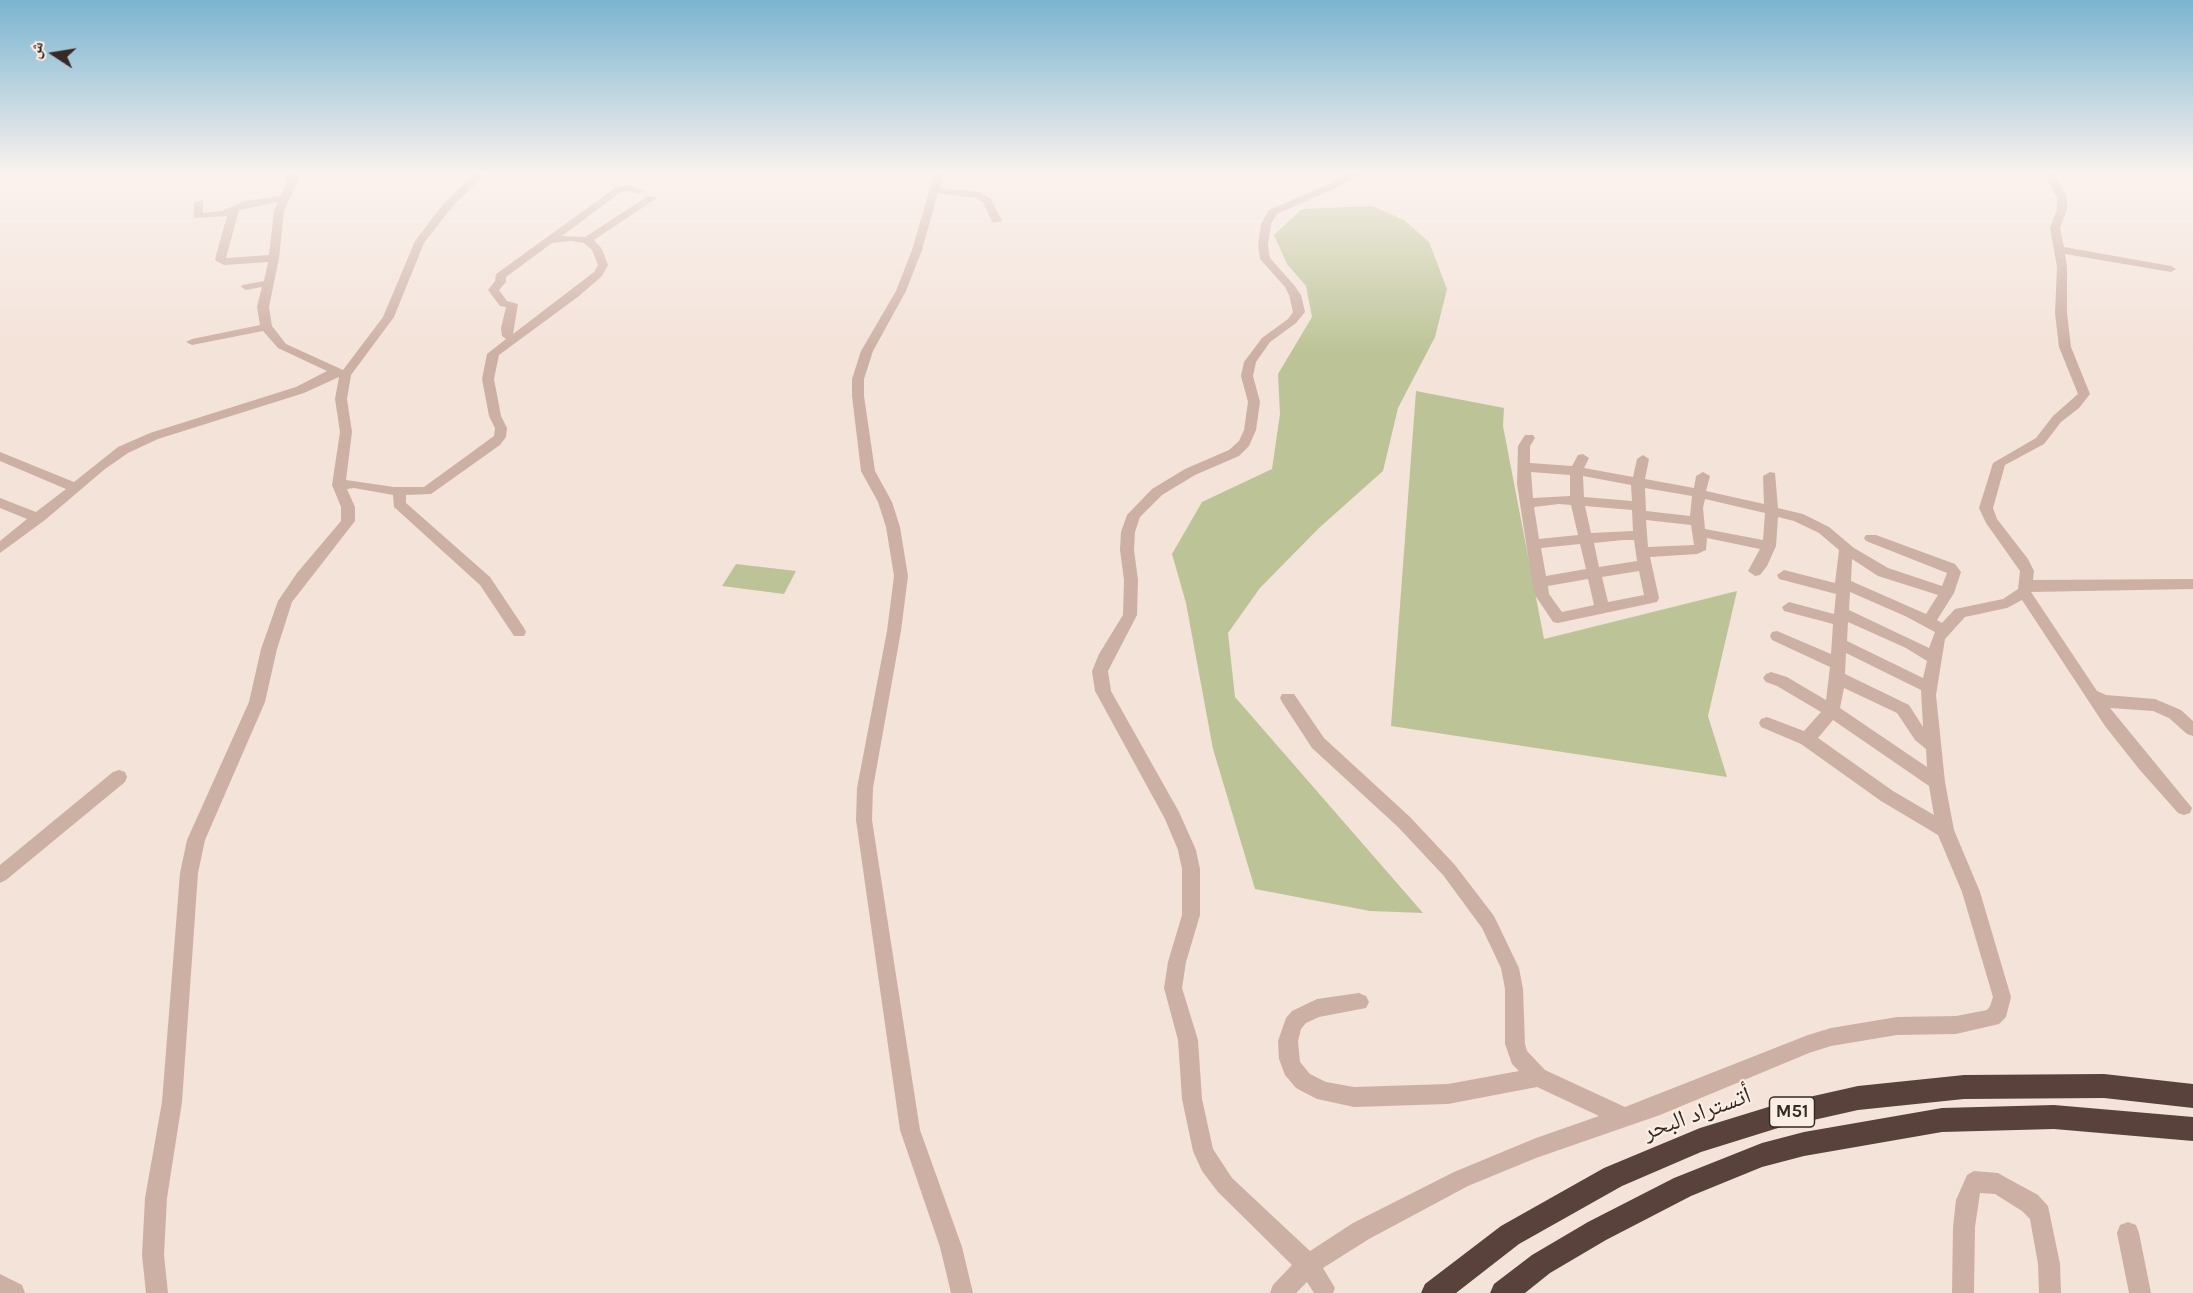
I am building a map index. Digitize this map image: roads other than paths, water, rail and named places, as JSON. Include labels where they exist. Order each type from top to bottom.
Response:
[{"type":"highway","name":"أتستراد البحر","points":[[1434,1293],[1510,1235],[1612,1177],[1700,1140],[1778,1116],[1858,1098],[1964,1087],[2104,1086],[2193,1096]]},
{"type":"highway","name":"M51","points":[[1503,1293],[1541,1264],[1596,1231],[1683,1187],[1762,1155],[1804,1144],[1942,1120],[2054,1117],[2193,1129]]},
{"type":"street","points":[[227,231],[220,259],[224,262],[274,258]]},
{"type":"street","points":[[277,231],[274,258],[263,307],[266,327],[282,346],[341,377]]},
{"type":"street","points":[[0,548],[100,466],[139,442],[312,384],[341,377],[388,317],[419,243],[428,231]]},
{"type":"street","points":[[512,304],[504,304],[493,290],[501,282],[500,276],[561,231]]},
{"type":"street","points":[[587,240],[600,231]]},
{"type":"street","points":[[922,231],[901,291],[867,351],[858,379],[860,420],[866,463],[885,502],[893,527],[901,576],[894,632],[865,788],[864,820],[910,1131],[951,1247],[962,1293]]},
{"type":"street","points":[[1265,231],[1263,245],[1265,259],[1289,285],[1295,295],[1299,312],[1292,321],[1266,340],[1250,362],[1247,376],[1254,402],[1250,430],[1245,443],[1234,453],[1191,472],[1157,492],[1134,515],[1128,532],[1127,550],[1131,580],[1130,615],[1107,654],[1100,671],[1103,691],[1173,817],[1191,869],[1191,915],[1177,962],[1173,988],[1188,1040],[1192,1099],[1203,1151],[1209,1164],[1225,1185],[1308,1265],[1324,1288]]},
{"type":"street","points":[[2056,231],[2060,250],[2061,313],[2065,347],[2084,394],[2075,405],[2056,419],[2040,441],[1999,464],[1986,508],[1991,520],[2021,559],[2026,571],[2025,588],[2088,691],[2097,699],[2110,722],[2184,808]]},
{"type":"street","points":[[339,485],[354,484],[400,490],[426,490],[496,442],[500,437],[501,428],[495,416],[488,371],[493,354],[567,301],[597,274],[603,265],[602,257],[597,249],[587,240],[571,238],[549,240]]},
{"type":"street","points":[[2060,250],[2170,269]]},
{"type":"street","points":[[246,287],[268,283]]},
{"type":"street","points":[[513,338],[508,336],[507,328],[512,304],[522,295]]},
{"type":"street","points":[[192,342],[266,327]]},
{"type":"street","points":[[157,1293],[153,1255],[156,1197],[168,1131],[175,1069],[191,856],[203,821],[257,702],[269,649],[285,601],[348,521],[348,507],[339,485],[346,432],[341,377]]},
{"type":"street","points":[[1529,438],[1524,446],[1524,467],[1539,582],[1542,595],[1558,618],[1652,598],[1644,559],[1639,510],[1638,483],[1643,459]]},
{"type":"street","points":[[0,456],[76,488]]},
{"type":"street","points":[[1583,458],[1576,471],[1577,502],[1584,540],[1602,608]]},
{"type":"street","points":[[1524,467],[1576,471],[1773,509],[1810,521],[1883,572],[1947,592]]},
{"type":"street","points":[[1539,582],[1593,575],[1644,559],[1663,550],[1692,551],[1701,547],[1696,508],[1703,476]]},
{"type":"street","points":[[1755,571],[1760,566],[1769,546],[1773,530],[1770,476]]},
{"type":"street","points":[[400,490],[399,504],[486,581],[519,632]]},
{"type":"street","points":[[0,502],[24,514],[40,517]]},
{"type":"street","points":[[1527,503],[1577,502],[1639,510],[1769,546]]},
{"type":"street","points":[[1533,544],[1623,535],[1641,536]]},
{"type":"street","points":[[1281,1293],[1308,1265],[1361,1231],[1461,1179],[1536,1148],[1626,1118],[1798,1048],[1831,1037],[1897,1026],[1956,1025],[1992,1018],[1999,1011],[2002,997],[1971,892],[1946,830],[1937,782],[1928,695],[1936,626],[1954,572],[1950,567],[1871,538]]},
{"type":"street","points":[[1807,739],[1832,711],[1846,548]]},
{"type":"street","points":[[1784,574],[1841,587],[1936,626]]},
{"type":"street","points":[[1936,626],[1960,613],[2007,603],[2025,588],[2193,584]]},
{"type":"street","points":[[1789,607],[1840,617],[1911,644],[1934,658]]},
{"type":"street","points":[[1777,636],[1903,709],[1921,736],[1934,747]]},
{"type":"street","points":[[1838,643],[1929,687]]},
{"type":"street","points":[[1770,678],[1782,681],[1832,711],[1937,782]]},
{"type":"street","points":[[1288,698],[1318,743],[1404,822],[1449,870],[1488,922],[1510,968],[1514,989],[1515,1044],[1519,1057],[1539,1077],[1626,1118]]},
{"type":"street","points":[[2097,699],[2156,705],[2175,714],[2193,730]]},
{"type":"street","points":[[1767,723],[1807,739],[1887,796],[1946,830]]},
{"type":"street","points":[[0,875],[119,777]]},
{"type":"street","points":[[1359,1002],[1317,1008],[1299,1017],[1293,1024],[1288,1041],[1289,1059],[1302,1081],[1324,1092],[1354,1097],[1448,1094],[1539,1077]]},
{"type":"street","points":[[1963,1293],[1964,1227],[1967,1200],[1974,1182],[1998,1184],[2030,1203],[2040,1214],[2049,1264],[2050,1293]]},
{"type":"street","points":[[2128,1233],[2140,1293]]},
{"type":"street","points":[[0,1285],[14,1293]]}]
